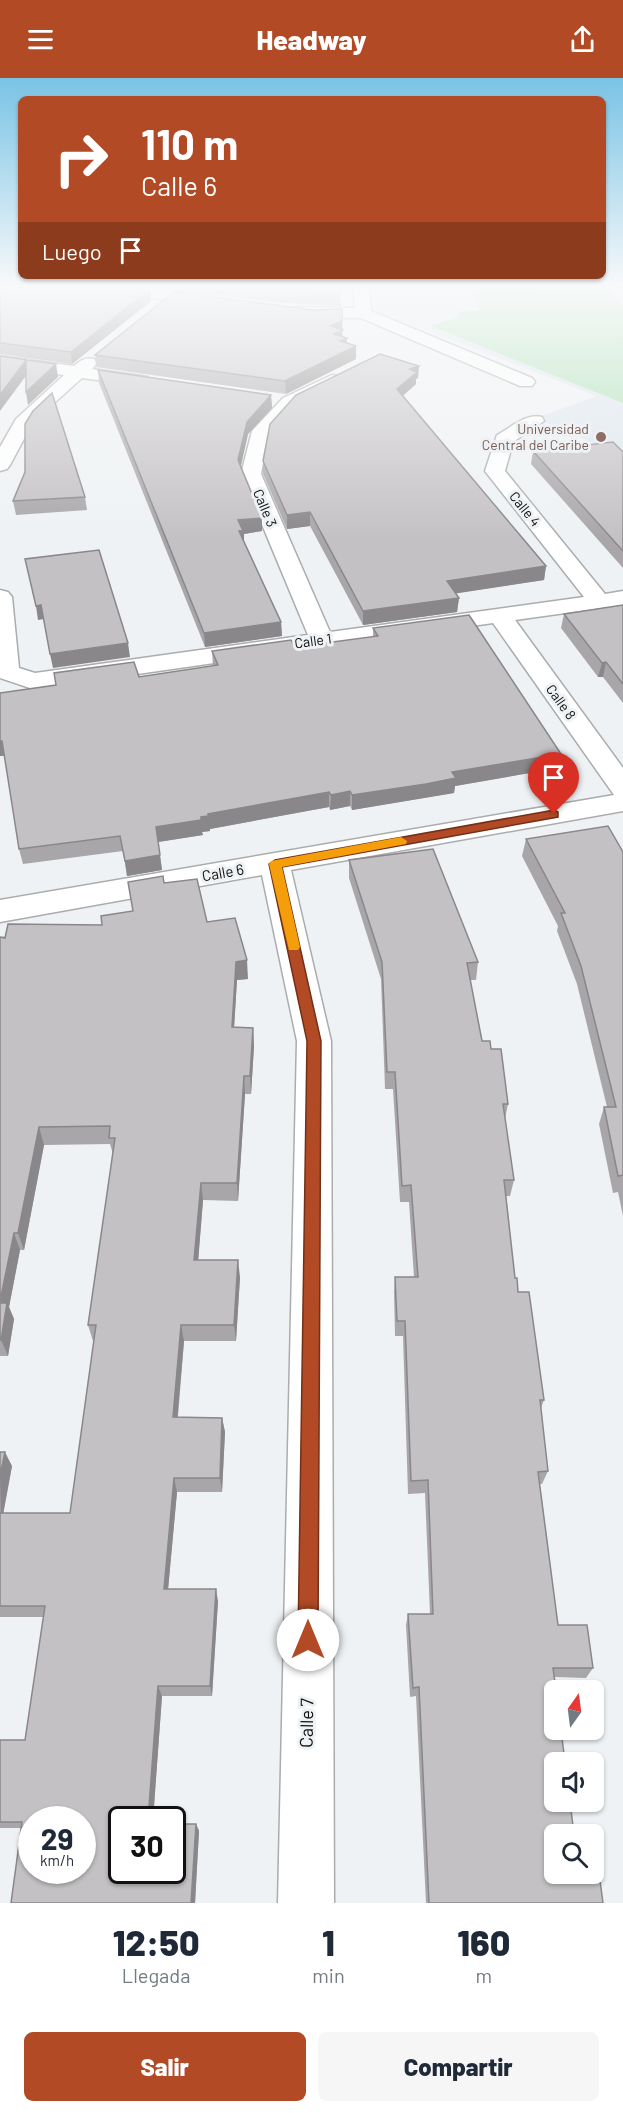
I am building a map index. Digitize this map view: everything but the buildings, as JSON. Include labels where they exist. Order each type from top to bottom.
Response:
[{"type":"street","points":[[57,369],[159,384]]},
{"type":"street","points":[[0,465],[25,419],[80,369]]},
{"type":"street","points":[[495,369],[526,382]]},
{"type":"street","name":"Calle 3","points":[[322,640],[251,474],[260,435],[289,402],[351,370]]},
{"type":"street","points":[[266,399],[289,402]]},
{"type":"street","name":"Calle 4","points":[[535,421],[504,439],[495,471],[599,602]]},
{"type":"street","name":"Calle 1","points":[[0,597],[6,672],[33,681],[623,598]]},
{"type":"street","name":"Calle 8","points":[[499,615],[623,788]]},
{"type":"street","name":"Calle 6","points":[[0,911],[623,802]]},
{"type":"street","name":"Calle 7","points":[[275,864],[314,1041],[306,1903]]},
{"type":"shaded area","points":[[528,369],[623,369],[623,456],[536,418],[597,396]]},
{"type":"green space","points":[[539,369],[623,369],[623,403]]},
{"type":"slow traffic","points":[[293,947],[275,864],[401,841]]},
{"type":"place","name":"Universidad Central del Caribe","points":[[601,437]]},
{"type":"route","points":[[308,1640],[314,1041],[275,864],[554,814]]}]
